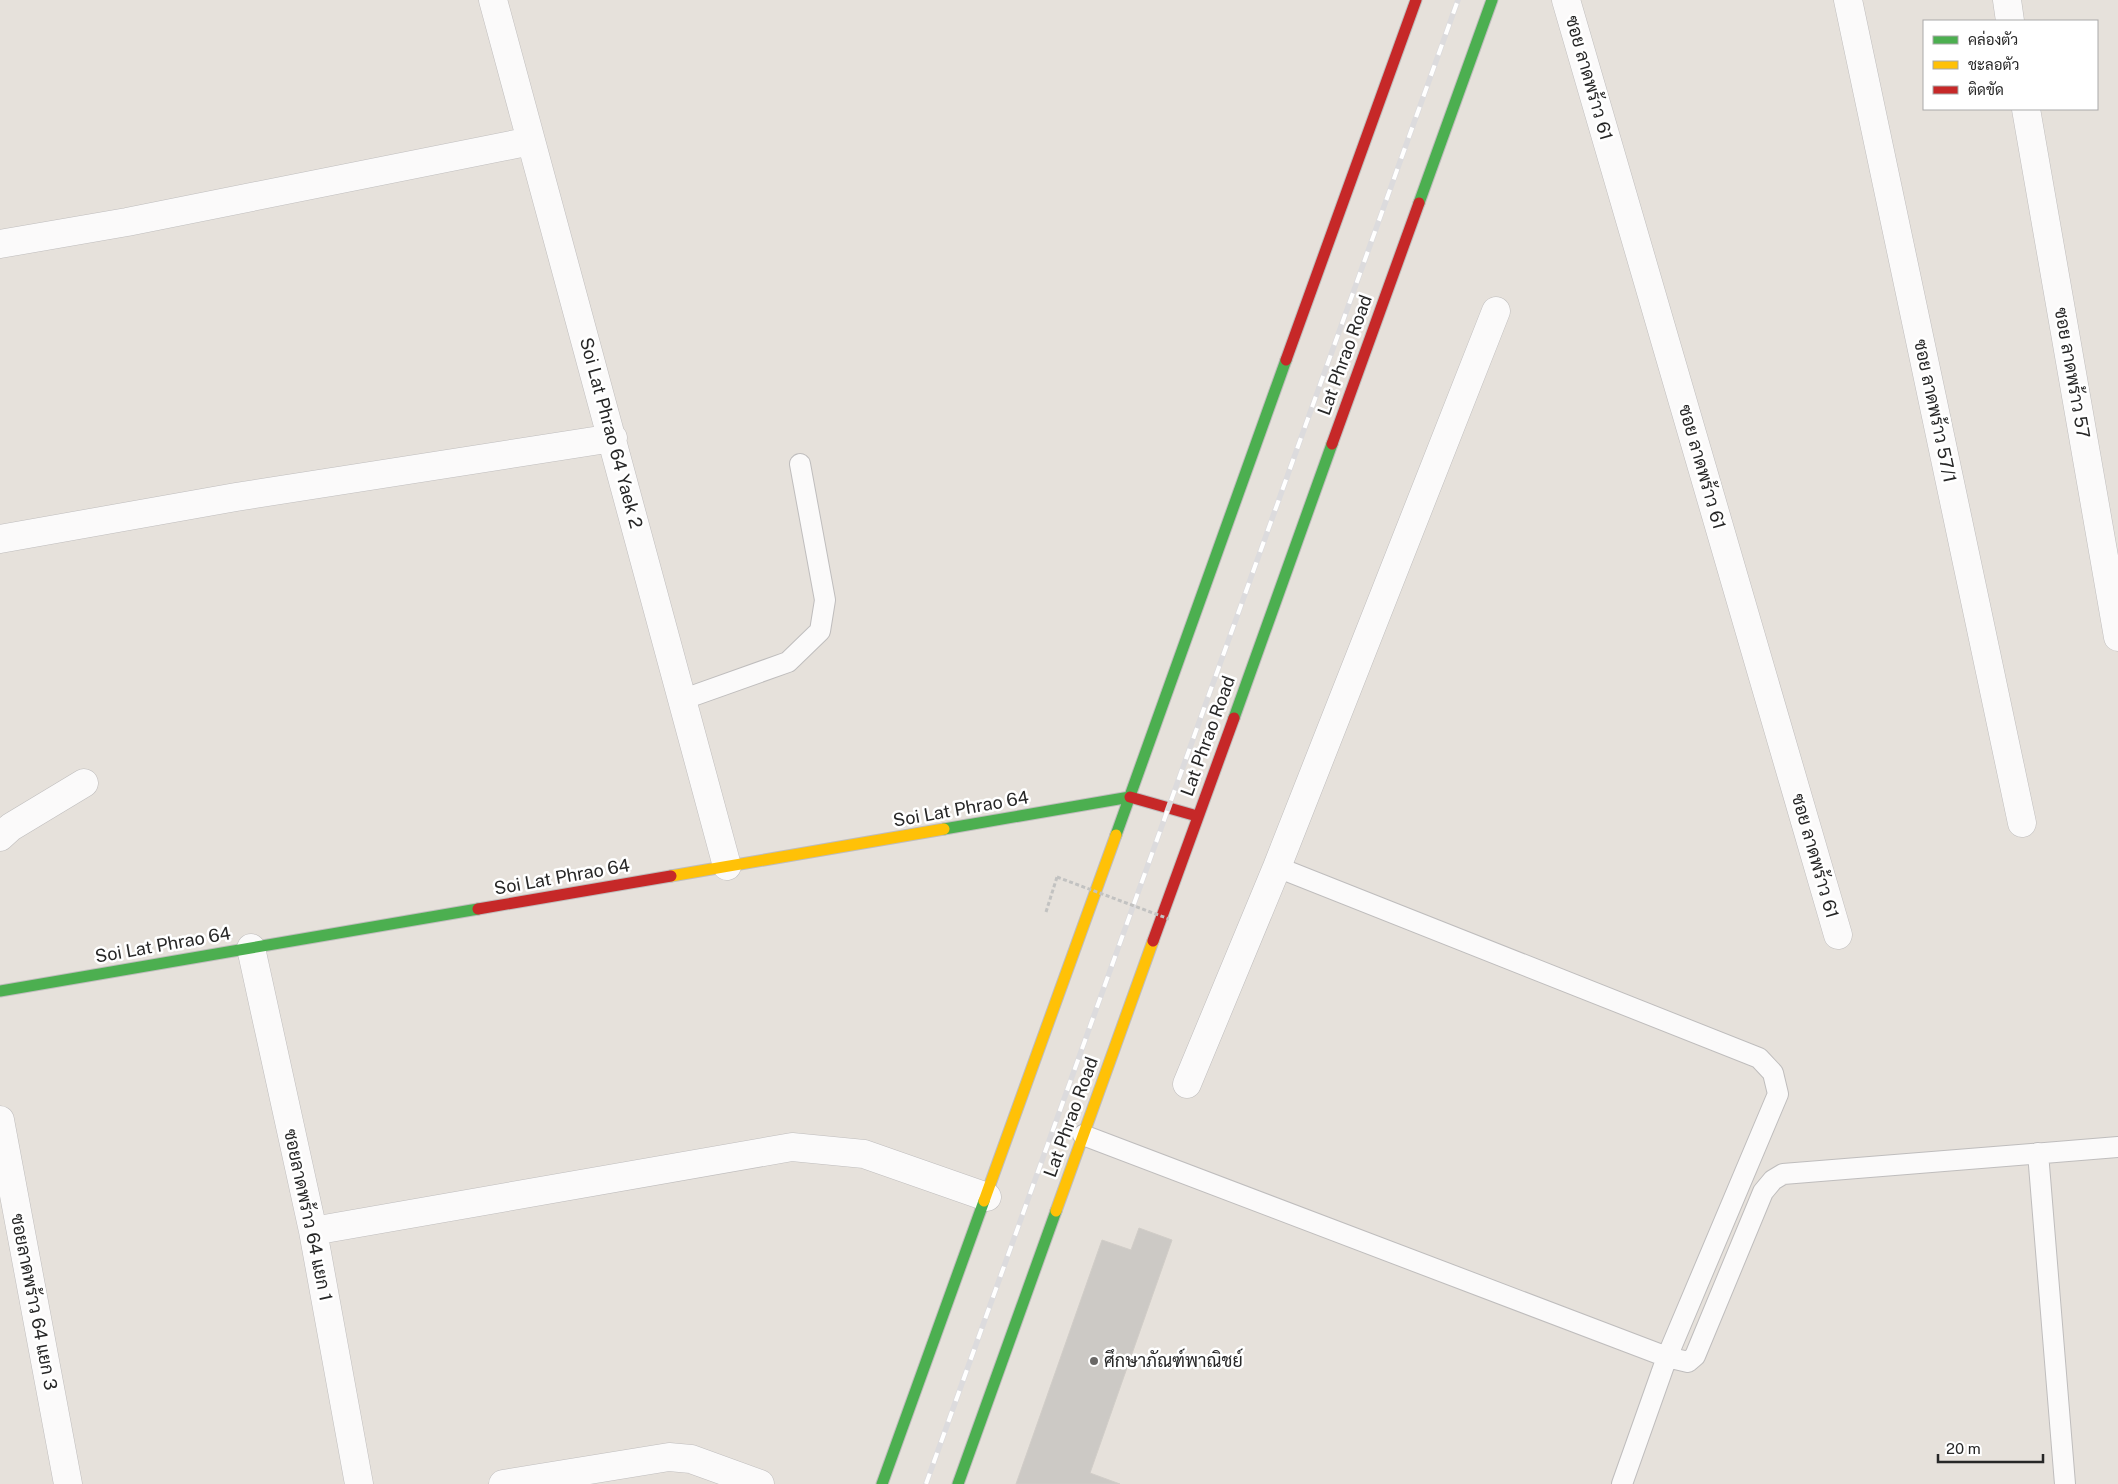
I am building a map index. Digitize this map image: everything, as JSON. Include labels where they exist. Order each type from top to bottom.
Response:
[{"type":"main road","points":[[882,1484],[987,1197],[1416,0]]},
{"type":"main road","name":"Lat Phrao Road","points":[[958,1484],[1492,0]]},
{"type":"main road","points":[[1130,798],[1197,816]]},
{"type":"main road","name":"Soi Lat Phrao 64","points":[[0,990],[1130,798]]},
{"type":"street","name":"Soi Lat Phrao 64 Yaek 2","points":[[493,0],[684,700],[727,866]]},
{"type":"street","name":"ซอย ลาดพร้าว 61","points":[[1566,0],[1838,935]]},
{"type":"street","name":"ซอย ลาดพร้าว 57/1","points":[[1848,0],[2022,823]]},
{"type":"street","points":[[2007,0],[2010,20]]},
{"type":"street","name":"ซอย ลาดพร้าว 57","points":[[2026,110],[2118,637]]},
{"type":"street","points":[[0,244],[136,220],[531,140]]},
{"type":"street","points":[[1187,1084],[1277,867],[1496,311]]},
{"type":"street","points":[[0,539],[236,497],[613,438]]},
{"type":"street","points":[[0,837],[11,827],[84,783]]},
{"type":"street","name":"ซอยลาดพร้าว 64 แยก 1","points":[[251,948],[312,1231],[359,1484]]},
{"type":"street","name":"ซอยลาดพร้าว 64 แยก 3","points":[[0,1120],[68,1484]]},
{"type":"street","points":[[312,1231],[792,1147],[864,1154],[987,1197]]},
{"type":"street","points":[[503,1484],[669,1457],[691,1459],[760,1484]]},
{"type":"lane","points":[[684,700],[788,662],[820,631],[825,600],[800,464]]},
{"type":"lane","points":[[1277,867],[1759,1058],[1773,1073],[1778,1094],[1666,1357],[1622,1484]]},
{"type":"lane","points":[[1083,1135],[1666,1357],[1688,1362],[1695,1356],[1763,1192],[1773,1180],[1783,1174],[2118,1147]]},
{"type":"lane","points":[[2038,1153],[2065,1484]]},
{"type":"path","points":[[1046,912],[1057,877],[1169,919]]},
{"type":"building","name":"ศึกษาภัณฑ์พาณิชย์","points":[[1139,1228],[1172,1240],[1090,1473],[1120,1484],[1016,1484],[1102,1240],[1131,1250]]},
{"type":"railway","points":[[926,1484],[1458,0]]},
{"type":"traffic: fast","points":[[1419,203],[1492,0]]},
{"type":"traffic: fast","points":[[1116,835],[1286,360]]},
{"type":"traffic: fast","points":[[1234,718],[1332,444]]},
{"type":"traffic: fast","points":[[944,829],[1130,797]]},
{"type":"traffic: fast","points":[[0,991],[478,909]]},
{"type":"traffic: fast","points":[[882,1484],[984,1201]]},
{"type":"traffic: fast","points":[[958,1484],[1056,1211]]},
{"type":"traffic: slow","points":[[671,876],[944,829]]},
{"type":"traffic: slow","points":[[984,1201],[1116,835]]},
{"type":"traffic: slow","points":[[1056,1211],[1153,941]]},
{"type":"traffic: jam","points":[[1286,360],[1416,0]]},
{"type":"traffic: jam","points":[[1332,444],[1419,203]]},
{"type":"traffic: jam","points":[[1153,941],[1234,718]]},
{"type":"traffic: jam","points":[[1130,797],[1197,816]]},
{"type":"traffic: jam","points":[[478,909],[671,876]]},
{"type":"place","name":"ศึกษาภัณฑ์พาณิชย์","points":[[1094,1361]]}]
